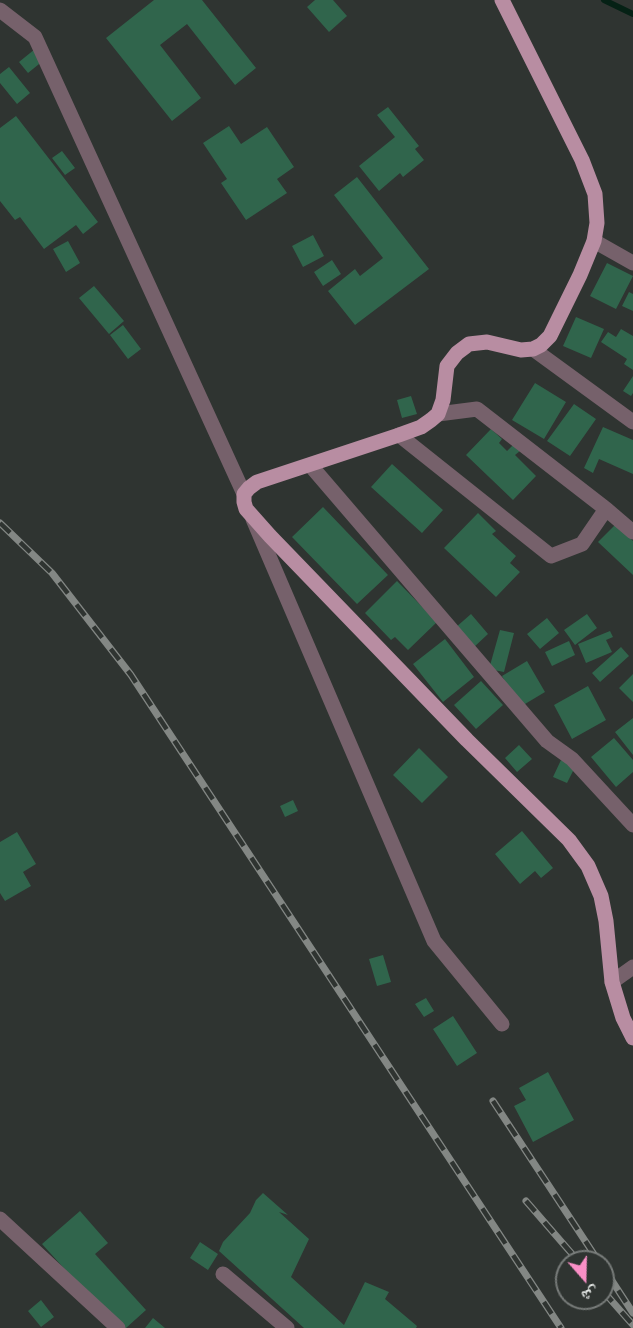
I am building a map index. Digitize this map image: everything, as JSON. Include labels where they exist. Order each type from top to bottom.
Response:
[{"type":"main road","points":[[502,0],[582,160],[595,194],[597,223],[594,241],[550,336],[533,349],[521,350],[487,342],[469,344],[457,352],[447,366],[438,414],[421,427],[311,466],[257,482],[244,494],[246,509],[253,517],[467,740],[569,840],[588,866],[601,896],[612,981],[623,1017],[633,1038]]},
{"type":"street","points":[[0,10],[34,37],[244,494]]},
{"type":"street","points":[[594,241],[633,263]]},
{"type":"street","points":[[533,349],[633,423]]},
{"type":"street","points":[[438,414],[477,409],[633,532]]},
{"type":"street","points":[[399,435],[551,556],[582,544],[606,509]]},
{"type":"street","points":[[311,466],[547,741],[572,759],[633,825]]},
{"type":"street","points":[[253,517],[434,942],[502,1024]]},
{"type":"street","points":[[612,981],[633,967]]},
{"type":"street","points":[[0,1219],[118,1328]]},
{"type":"street","points":[[223,1274],[287,1328]]},
{"type":"building","points":[[154,0],[202,0],[256,68],[235,85],[187,24],[160,45],[201,98],[172,121],[106,38]]},
{"type":"building","points":[[315,0],[333,0],[347,16],[329,32],[307,7]]},
{"type":"building","points":[[35,49],[44,60],[28,73],[19,62]]},
{"type":"building","points":[[9,67],[30,93],[17,104],[0,83],[0,74]]},
{"type":"building","points":[[388,107],[419,146],[415,149],[424,160],[403,177],[400,173],[379,191],[359,166],[395,137],[377,115]]},
{"type":"building","points":[[16,116],[98,222],[83,234],[76,225],[44,249],[20,217],[15,220],[0,201],[0,128]]},
{"type":"building","points":[[229,126],[241,144],[267,127],[294,167],[277,179],[287,193],[246,220],[221,183],[227,179],[203,143]]},
{"type":"building","points":[[62,151],[75,168],[65,175],[52,158]]},
{"type":"building","points":[[357,177],[429,269],[355,325],[328,291],[355,269],[360,276],[383,258],[334,195]]},
{"type":"building","points":[[313,235],[324,256],[303,267],[292,246]]},
{"type":"building","points":[[68,241],[80,263],[66,272],[53,249]]},
{"type":"building","points":[[332,260],[341,274],[323,286],[314,272]]},
{"type":"building","points":[[607,263],[633,276],[616,309],[590,296]]},
{"type":"building","points":[[94,286],[124,321],[109,334],[79,298]]},
{"type":"building","points":[[629,292],[633,294],[633,311],[622,306]]},
{"type":"building","points":[[576,317],[604,329],[591,358],[563,346]]},
{"type":"building","points":[[123,325],[141,349],[128,359],[110,335]]},
{"type":"building","points":[[621,329],[633,336],[633,370],[624,364],[627,359],[601,342],[608,332],[616,337]]},
{"type":"building","points":[[633,376],[633,393],[631,396],[623,391]]},
{"type":"building","points":[[535,383],[566,402],[544,439],[512,420]]},
{"type":"building","points":[[411,396],[417,414],[402,418],[397,400]]},
{"type":"building","points":[[574,404],[596,419],[570,456],[547,441]]},
{"type":"building","points":[[603,427],[633,440],[633,474],[599,459],[593,473],[584,468]]},
{"type":"building","points":[[491,429],[502,439],[499,443],[507,451],[513,445],[520,451],[515,455],[536,476],[513,500],[466,455]]},
{"type":"building","points":[[392,464],[443,510],[422,533],[371,487]]},
{"type":"building","points":[[323,507],[388,575],[357,604],[292,537]]},
{"type":"building","points":[[478,513],[496,531],[492,534],[516,556],[510,563],[520,572],[496,597],[444,548]]},
{"type":"building","points":[[616,524],[633,541],[633,575],[598,542]]},
{"type":"building","points":[[397,581],[437,622],[408,650],[395,637],[391,640],[365,613]]},
{"type":"building","points":[[471,614],[488,634],[473,648],[455,628]]},
{"type":"building","points":[[587,614],[597,628],[575,645],[564,630]]},
{"type":"building","points":[[547,618],[559,633],[540,649],[527,634]]},
{"type":"building","points":[[500,630],[514,633],[504,672],[489,669]]},
{"type":"building","points":[[610,631],[613,637],[606,640],[612,652],[586,663],[578,644]]},
{"type":"building","points":[[445,639],[474,677],[443,702],[413,664]]},
{"type":"building","points":[[569,641],[575,655],[552,666],[545,652]]},
{"type":"building","points":[[621,647],[629,656],[600,682],[592,673]]},
{"type":"building","points":[[527,661],[545,692],[520,707],[502,676]]},
{"type":"building","points":[[633,674],[633,702],[619,688]]},
{"type":"building","points":[[481,681],[503,705],[476,729],[454,705]]},
{"type":"building","points":[[588,686],[606,720],[572,739],[554,705]]},
{"type":"building","points":[[633,718],[633,755],[615,732]]},
{"type":"building","points":[[614,738],[633,760],[633,772],[616,787],[591,757]]},
{"type":"building","points":[[519,745],[532,759],[517,772],[505,758]]},
{"type":"building","points":[[419,748],[448,777],[422,803],[393,775]]},
{"type":"building","points":[[561,760],[575,767],[567,783],[553,777]]},
{"type":"building","points":[[293,800],[298,811],[285,817],[280,806]]},
{"type":"building","points":[[522,831],[553,868],[541,878],[535,871],[520,884],[495,854]]},
{"type":"building","points":[[17,832],[36,864],[23,872],[31,886],[5,901],[0,893],[0,842]]},
{"type":"building","points":[[383,955],[391,982],[377,986],[369,959]]},
{"type":"building","points":[[426,998],[434,1011],[424,1017],[415,1004]]},
{"type":"building","points":[[453,1016],[477,1053],[457,1066],[433,1029]]},
{"type":"building","points":[[548,1072],[574,1120],[533,1142],[514,1106],[526,1100],[519,1088]]},
{"type":"building","points":[[263,1193],[288,1215],[279,1212],[309,1239],[291,1277],[344,1325],[365,1282],[389,1292],[385,1299],[417,1326],[416,1328],[304,1328],[219,1251],[223,1242],[250,1213],[256,1200]]},
{"type":"building","points":[[80,1211],[108,1243],[95,1254],[146,1310],[126,1328],[118,1328],[42,1244]]},
{"type":"building","points":[[200,1242],[218,1254],[208,1270],[190,1258]]},
{"type":"building","points":[[41,1300],[54,1317],[41,1327],[28,1311]]},
{"type":"building","points":[[153,1318],[165,1328],[145,1328]]},
{"type":"waterway","points":[[604,0],[633,14]]},
{"type":"railway","points":[[0,523],[52,573],[131,675],[561,1328]]},
{"type":"railway","points":[[493,1101],[591,1250]]},
{"type":"railway","points":[[526,1201],[569,1250]]},
{"type":"railway","points":[[615,1285],[633,1313]]},
{"type":"railway","points":[[615,1305],[633,1325]]}]
